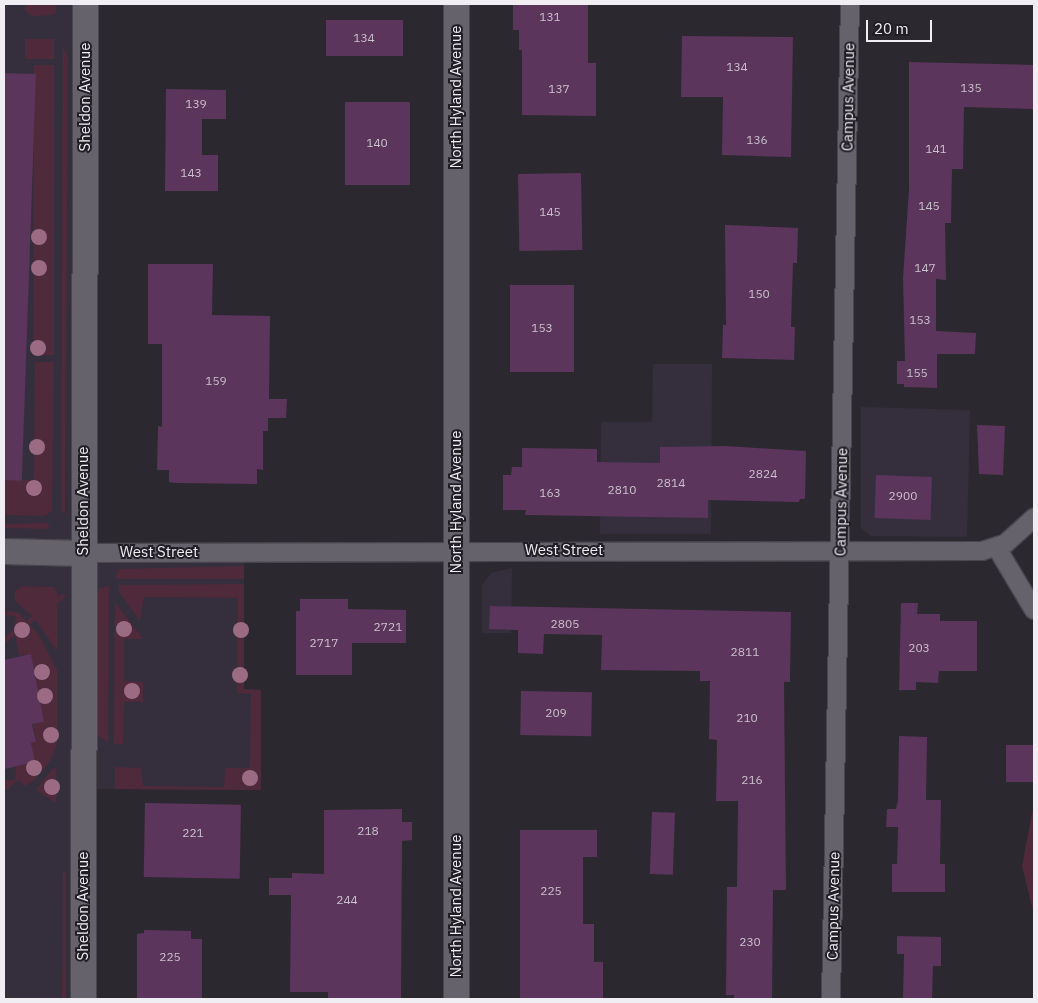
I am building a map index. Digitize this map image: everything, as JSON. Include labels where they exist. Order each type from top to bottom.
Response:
[{"type":"street","name":"Sheldon Avenue","points":[[83,999],[82,552],[85,4]]},
{"type":"street","name":"North Hyland Avenue","points":[[456,4],[456,999]]},
{"type":"street","name":"Campus Avenue","points":[[831,999],[850,4]]},
{"type":"street","name":"West Street","points":[[82,552],[456,550],[982,552],[997,548],[1034,518]]},
{"type":"street","points":[[997,548],[1034,610]]},
{"type":"street","points":[[4,551],[82,552]]},
{"type":"shaded area","points":[[4,4],[85,4],[82,552],[244,551],[244,689],[261,690],[261,790],[83,789],[83,999],[4,999]]},
{"type":"shaded area","points":[[56,4],[56,13],[52,15],[31,16],[25,11],[25,5]]},
{"type":"shaded area","points":[[25,39],[54,39],[54,59],[25,59]]},
{"type":"shaded area","points":[[63,47],[68,58],[65,514],[61,510]]},
{"type":"shaded area","points":[[34,65],[54,65],[54,355],[34,355]]},
{"type":"shaded area","points":[[35,362],[54,362],[52,511],[44,516],[4,515],[4,480],[34,480]]},
{"type":"shaded area","points":[[653,364],[712,364],[711,534],[600,534],[601,422],[652,422]]},
{"type":"shaded area","points":[[861,407],[970,410],[967,537],[871,536],[861,528]]},
{"type":"shaded area","points":[[47,523],[50,527],[44,529],[4,528],[4,524]]},
{"type":"shaded area","points":[[244,566],[244,579],[115,579],[118,569]]},
{"type":"shaded area","points":[[512,568],[511,633],[482,633],[482,585],[491,573]]},
{"type":"shaded area","points":[[244,584],[244,689],[261,690],[261,790],[115,789],[115,767],[141,768],[143,786],[224,787],[225,768],[250,768],[251,694],[237,693],[238,598],[144,597],[140,621],[119,592],[119,585]]},
{"type":"shaded area","points":[[22,586],[54,587],[57,592],[57,651],[35,619],[15,601],[15,591]]},
{"type":"shaded area","points":[[109,586],[108,743],[98,735],[98,592],[99,588]]},
{"type":"shaded area","points":[[63,593],[66,597],[4,644],[4,637]]},
{"type":"shaded area","points":[[115,602],[143,639],[124,639],[124,681],[143,682],[143,702],[124,702],[123,744],[114,744]]},
{"type":"shaded area","points":[[8,611],[19,613],[39,635],[57,670],[57,744],[51,760],[35,779],[26,786],[18,780],[7,790],[4,790],[4,780],[15,780],[16,766],[31,743],[36,741],[33,724],[43,722],[31,654],[19,656],[14,629],[16,616],[4,615]]},
{"type":"shaded area","points":[[53,768],[56,769],[56,803],[36,790]]},
{"type":"shaded area","points":[[1034,803],[1034,915],[1022,866]]},
{"type":"shaded area","points":[[63,872],[66,872],[66,999],[62,999]]},
{"type":"building","points":[[513,4],[588,4],[588,63],[596,63],[596,116],[522,115],[522,50],[519,50],[519,30],[513,30]]},
{"type":"building","points":[[326,20],[403,20],[403,56],[326,56]]},
{"type":"building","points":[[682,36],[793,37],[791,157],[722,155],[723,97],[681,97]]},
{"type":"building","points":[[909,62],[1034,65],[1033,109],[964,107],[963,169],[952,169],[951,223],[945,223],[946,280],[936,279],[936,331],[976,333],[975,354],[937,354],[937,388],[904,387],[904,384],[897,384],[897,361],[905,361],[903,278],[909,189]]},
{"type":"building","points":[[4,73],[36,74],[22,481],[4,480]]},
{"type":"building","points":[[166,89],[226,90],[226,119],[202,119],[202,155],[218,155],[218,191],[165,191]]},
{"type":"building","points":[[345,102],[410,102],[410,185],[345,185]]},
{"type":"building","points":[[581,173],[582,250],[519,251],[518,174]]},
{"type":"building","points":[[725,225],[798,228],[797,263],[793,263],[791,327],[795,327],[794,360],[722,358],[723,325],[726,325]]},
{"type":"building","points":[[148,264],[213,264],[212,315],[270,316],[269,399],[287,399],[286,418],[268,418],[268,431],[263,431],[263,470],[257,469],[257,484],[176,483],[169,482],[169,470],[157,470],[158,426],[162,427],[162,344],[148,344]]},
{"type":"building","points":[[510,285],[574,285],[574,372],[510,372]]},
{"type":"building","points":[[977,425],[1005,426],[1003,475],[979,474]]},
{"type":"building","points":[[726,446],[806,451],[805,499],[800,499],[799,502],[708,500],[708,518],[525,515],[526,510],[503,510],[503,475],[511,475],[512,467],[522,467],[522,448],[597,449],[597,462],[660,463],[660,447]]},
{"type":"building","points":[[876,475],[932,477],[930,520],[874,518]]},
{"type":"building","points":[[300,599],[348,599],[348,609],[406,610],[406,643],[352,643],[352,675],[296,675],[296,611],[300,611]]},
{"type":"building","points":[[901,603],[918,603],[917,614],[940,614],[940,621],[977,621],[977,671],[939,671],[938,683],[916,682],[916,690],[899,690]]},
{"type":"building","points":[[490,606],[791,612],[790,682],[784,682],[786,890],[773,890],[772,999],[734,999],[734,995],[726,995],[727,887],[737,887],[738,801],[716,801],[717,740],[709,739],[710,681],[700,681],[700,671],[601,670],[602,635],[544,634],[543,654],[518,653],[518,630],[489,629]]},
{"type":"building","points":[[31,654],[44,722],[32,724],[36,742],[31,743],[35,762],[4,769],[4,660]]},
{"type":"building","points":[[521,691],[592,692],[591,736],[520,735]]},
{"type":"building","points":[[899,736],[927,737],[926,800],[941,800],[940,864],[945,864],[945,892],[892,892],[892,864],[897,864],[898,827],[886,827],[887,809],[896,809],[898,800]]},
{"type":"building","points":[[1006,745],[1033,745],[1033,782],[1006,782]]},
{"type":"building","points":[[145,803],[241,805],[240,879],[144,877]]},
{"type":"building","points":[[402,809],[402,822],[412,822],[412,840],[402,841],[401,999],[328,999],[328,992],[290,992],[291,895],[269,895],[269,878],[292,878],[292,873],[324,874],[324,810]]},
{"type":"building","points":[[652,812],[675,813],[673,875],[650,874]]},
{"type":"building","points":[[520,830],[597,830],[597,857],[583,857],[583,924],[594,924],[594,962],[603,962],[603,999],[520,999]]},
{"type":"building","points":[[144,930],[191,931],[191,939],[202,939],[202,999],[137,999],[137,934],[144,933]]},
{"type":"building","points":[[897,936],[941,937],[941,966],[933,966],[932,999],[903,999],[904,954],[897,954]]}]
